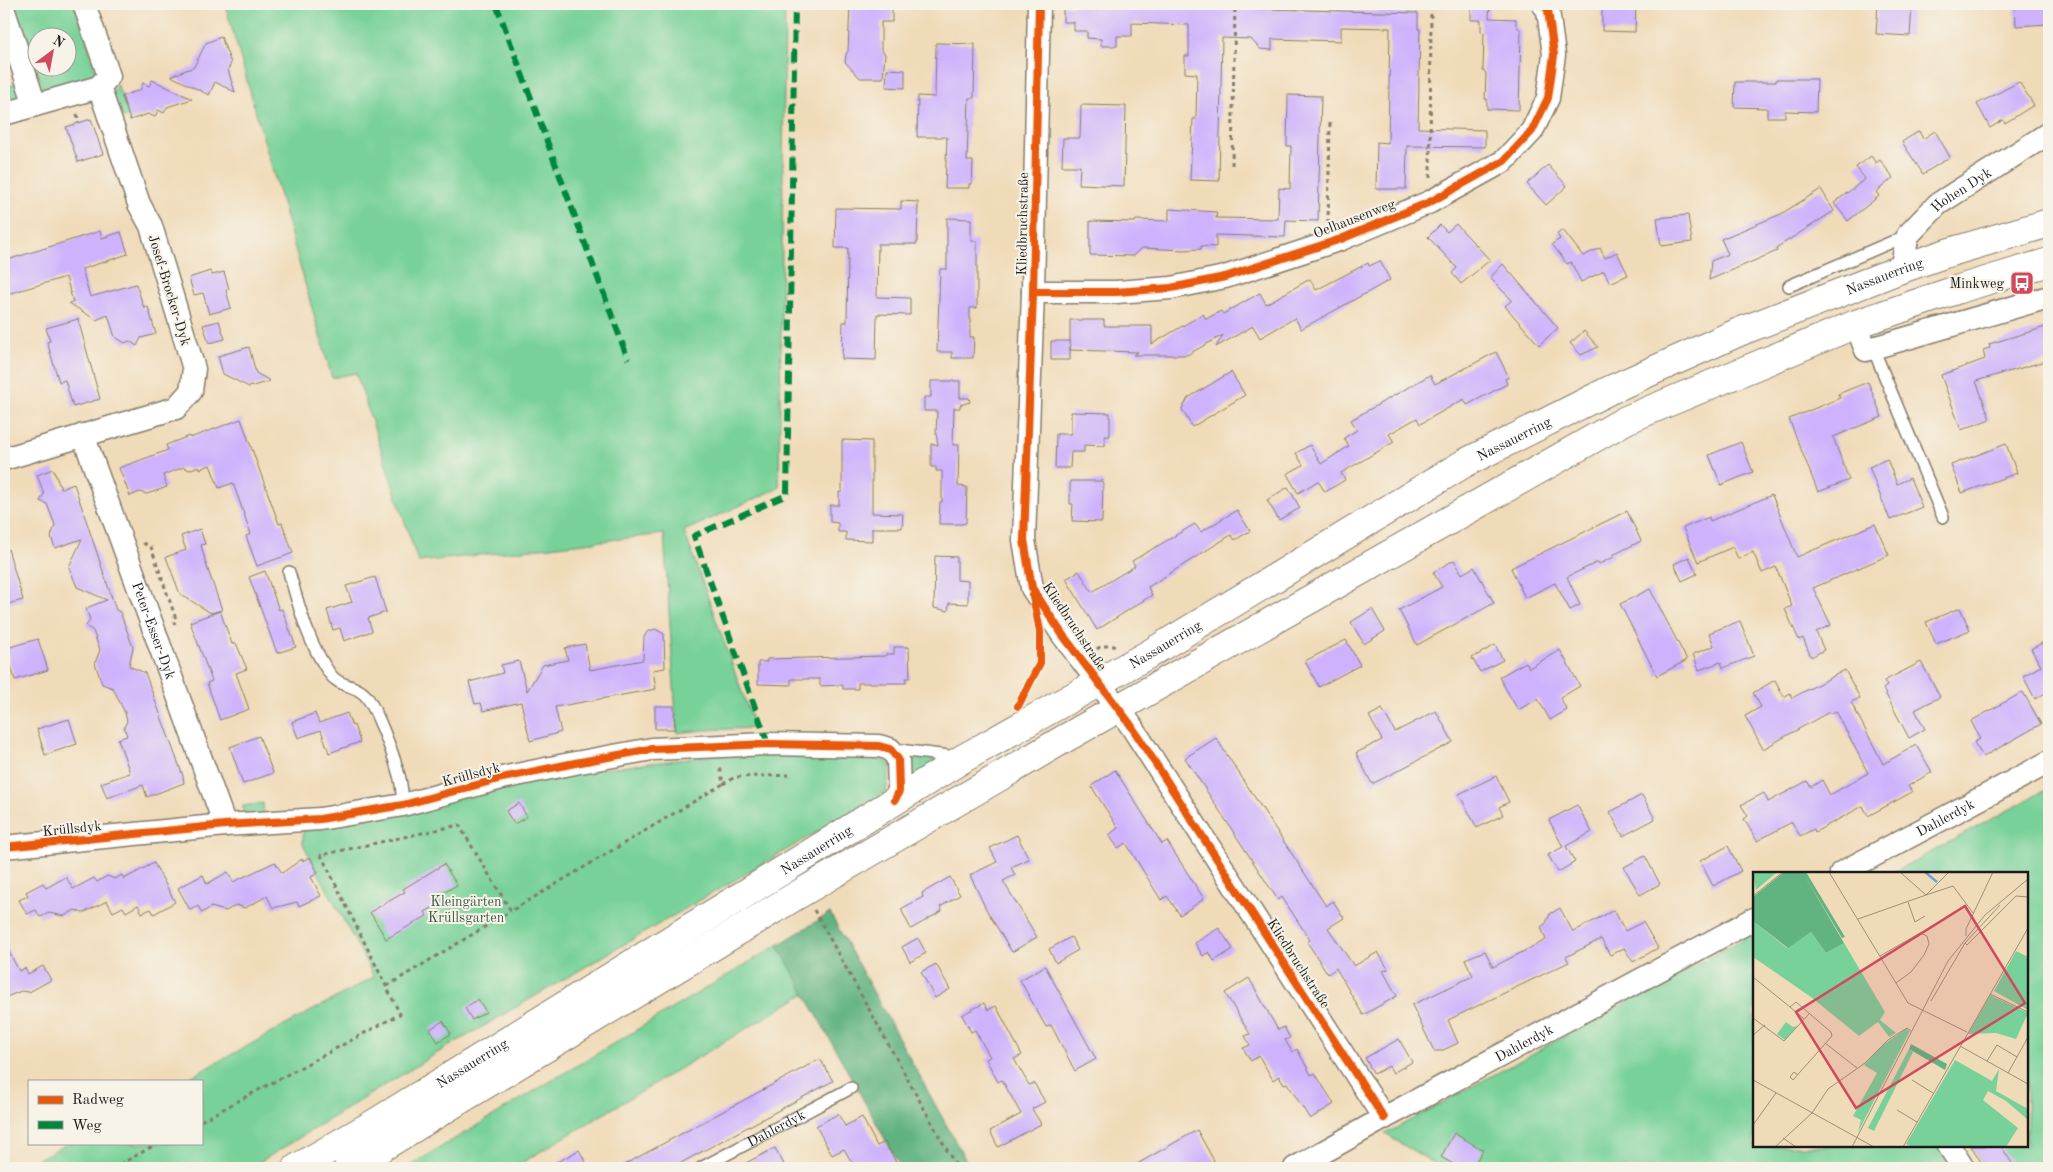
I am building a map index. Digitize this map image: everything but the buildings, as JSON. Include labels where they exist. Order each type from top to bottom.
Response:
[{"type":"main road","name":"Nassauerring","points":[[297,1168],[384,1118],[964,758],[1158,649],[1465,463],[1610,390],[1730,336],[1902,269],[1947,253],[2049,222]]},
{"type":"main road","name":"Nassauerring","points":[[348,1168],[794,897],[1118,708],[1626,420],[1856,324],[1960,289],[2049,262]]},
{"type":"street","points":[[4,114],[99,87],[109,76],[84,4]]},
{"type":"street","name":"Kliedbruchstraße","points":[[1039,4],[1033,292],[1024,540],[1032,588],[1062,634],[1118,708],[1384,1118]]},
{"type":"street","name":"Oelhausenweg","points":[[1033,292],[1116,292],[1171,288],[1225,277],[1328,243],[1430,202],[1504,161],[1532,130],[1548,98],[1554,54],[1548,10],[1543,4]]},
{"type":"street","points":[[4,11],[35,105]]},
{"type":"street","name":"Josef-Brocker-Dyk","points":[[4,459],[176,408],[191,391],[194,369],[151,226],[139,204],[99,87]]},
{"type":"street","name":"Hohen Dyk","points":[[1908,235],[1938,204],[2049,133]]},
{"type":"street","points":[[1902,269],[1908,235]]},
{"type":"street","points":[[1856,324],[1869,349],[2049,297]]},
{"type":"street","name":"Peter-Esser-Dyk","points":[[83,435],[225,825]]},
{"type":"street","name":"Krüllsdyk","points":[[4,847],[225,825],[320,819],[403,806],[502,778],[652,749],[768,744],[841,744],[879,746],[890,749]]},
{"type":"street","points":[[890,749],[898,760],[899,791],[896,800]]},
{"type":"street","name":"Dahlerdyk","points":[[1843,872],[2049,762]]},
{"type":"street","name":"Dahlerdyk","points":[[1295,1168],[1384,1118],[1753,920]]},
{"type":"street","points":[[1950,1147],[1963,1168]]},
{"type":"lane","points":[[1789,286],[1908,235]]},
{"type":"lane","points":[[1869,349],[1943,517]]},
{"type":"lane","points":[[289,572],[307,634],[330,675],[340,684],[365,695],[374,712],[399,773],[403,806]]},
{"type":"lane","name":"Krüllsdyk","points":[[890,749],[964,758]]},
{"type":"lane","name":"Dahlerdyk","points":[[701,1168],[851,1088]]},
{"type":"path","points":[[1232,165],[1235,4]]},
{"type":"path","points":[[1430,202],[1431,4]]},
{"type":"path","points":[[1328,243],[1330,121]]},
{"type":"path","points":[[720,746],[723,784]]},
{"type":"path","points":[[387,986],[735,776],[792,775]]},
{"type":"path","points":[[202,1120],[400,1014],[321,855],[459,825],[511,911]]},
{"type":"path","points":[[814,910],[957,1168]]},
{"type":"path","points":[[113,1168],[157,1144]]},
{"type":"green space","points":[[4,4],[75,4],[97,74],[92,80],[46,95],[36,89],[32,78],[78,78],[78,28],[28,28],[28,68]]},
{"type":"green space","points":[[225,4],[785,4],[779,488],[684,531],[755,728],[677,733],[664,534],[418,562],[356,373],[332,378]]},
{"type":"green space","points":[[21,82],[26,97],[4,109],[4,87]]},
{"type":"green space","points":[[117,84],[129,116],[116,121],[110,97]]},
{"type":"green space","name":"Kleingärten Krüllsgarten","points":[[751,751],[867,753],[891,764],[886,792],[434,1055],[250,1168],[22,1168],[66,1144],[202,1144],[202,1080],[185,1080],[374,977],[303,844],[303,829],[577,772]]},
{"type":"green space","points":[[903,755],[941,759],[909,780]]},
{"type":"green space","points":[[2049,788],[2049,1168],[1985,1168],[1972,1147],[2028,1147],[2028,872],[1894,872]]},
{"type":"green space","points":[[263,803],[264,817],[244,819],[243,806]]},
{"type":"green space","points":[[830,913],[970,1168],[901,1168],[778,945]]},
{"type":"green space","points":[[1753,934],[1753,1147],[1939,1147],[1952,1168],[1442,1168],[1385,1134]]},
{"type":"green space","points":[[778,945],[806,993],[513,1168],[406,1168]]},
{"type":"marked path","points":[[496,4],[628,359]]},
{"type":"marked path","points":[[768,744],[694,536],[787,495],[795,4]]},
{"type":"cycle path","points":[[1039,4],[1033,292],[1024,540],[1032,588],[1062,634],[1130,724],[1384,1118]]},
{"type":"cycle path","points":[[1033,292],[1116,292],[1171,288],[1225,277],[1341,239],[1430,202],[1504,161],[1532,131],[1548,98],[1554,55],[1548,10],[1543,4]]},
{"type":"cycle path","points":[[1018,706],[1040,663],[1040,631],[1033,596]]},
{"type":"cycle path","points":[[4,847],[225,825],[320,819],[403,805],[502,778],[652,749],[768,744],[879,746],[890,749],[898,759],[899,791],[895,800]]},
{"type":"place","name":"Minkweg","points":[[2022,283]]}]
